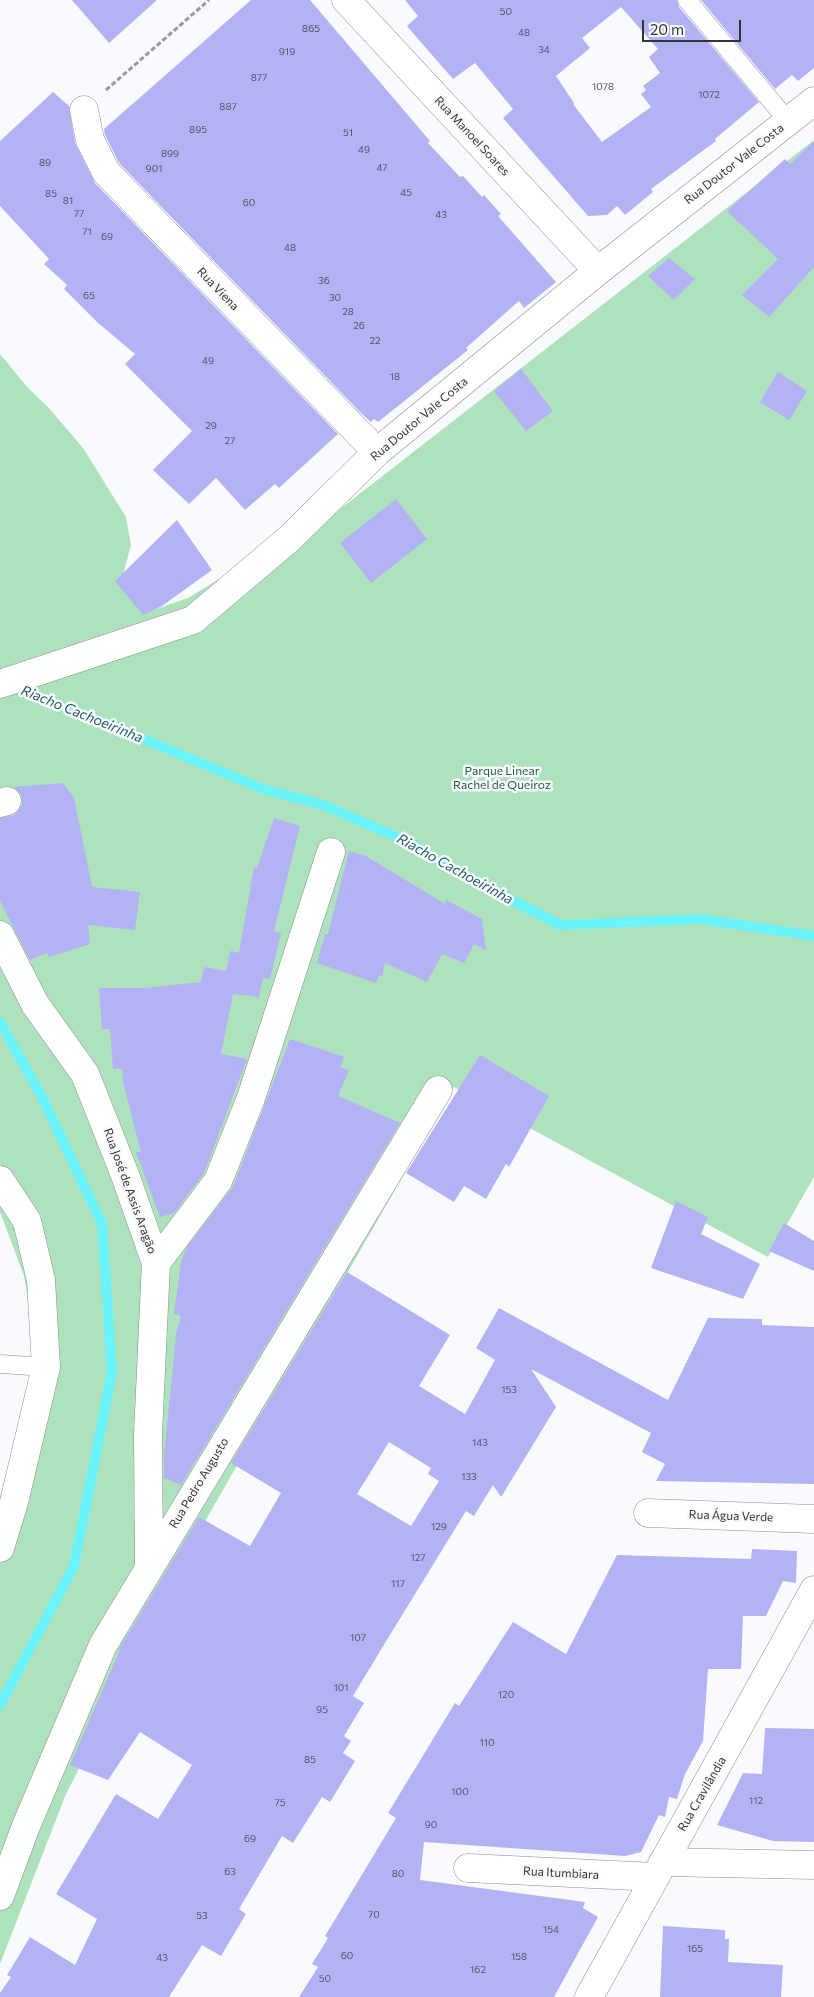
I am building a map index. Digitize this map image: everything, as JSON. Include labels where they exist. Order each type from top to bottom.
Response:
[{"type":"street","name":"Rua Manoel Soares","points":[[346,0],[598,271]]},
{"type":"street","name":"Rua Doutor Vale Costa","points":[[0,684],[193,620],[290,538],[377,452],[598,271],[814,102]]},
{"type":"street","name":"Rua Viena","points":[[84,110],[90,140],[106,172],[377,452]]},
{"type":"street","points":[[156,1263],[218,1181],[251,1098],[331,852]]},
{"type":"street","name":"Rua José de Assis Aragão","points":[[0,935],[35,1004],[85,1074],[125,1175],[156,1263],[148,1434],[149,1565]]},
{"type":"street","name":"Rua Pedro Augusto","points":[[0,1896],[26,1826],[102,1645],[438,1090]]},
{"type":"street","points":[[0,1180],[27,1221],[41,1280],[46,1367],[7,1502],[0,1548]]},
{"type":"street","points":[[0,1216],[27,1221]]},
{"type":"street","name":"Rua Água Verde","points":[[648,1513],[814,1519]]},
{"type":"street","name":"Rua Cravilândia","points":[[589,1997],[758,1695],[814,1590]]},
{"type":"street","name":"Rua Itumbiara","points":[[468,1868],[659,1870],[814,1865]]},
{"type":"lane","points":[[687,0],[788,122]]},
{"type":"lane","points":[[0,1364],[46,1367]]},
{"type":"path","points":[[84,110],[209,0]]},
{"type":"green space","name":"Parque Linear Rachel de Queiroz","points":[[814,140],[814,1177],[768,1257],[454,1087],[208,1516],[66,1794],[0,1964],[0,1530],[28,1421],[34,1337],[24,1276],[0,1212],[0,354],[28,388],[48,407],[83,448],[126,517],[131,545],[124,571],[133,594],[156,609],[188,598],[245,563],[258,573]]},
{"type":"building","points":[[72,0],[157,0],[109,43]]},
{"type":"building","points":[[251,0],[310,0],[430,141],[428,143],[460,177],[463,176],[482,197],[484,195],[501,214],[498,216],[556,282],[524,308],[519,301],[466,348],[468,350],[378,422],[374,419],[371,422],[361,413],[119,163],[105,135],[104,129]]},
{"type":"building","points":[[405,0],[677,0],[679,7],[759,102],[715,139],[716,141],[651,189],[653,192],[625,215],[617,206],[607,215],[588,216],[503,118],[513,109],[475,63],[453,79],[407,26],[418,16]],"holes":[[[621,7],[658,49],[649,57],[660,73],[643,86],[646,90],[641,94],[651,107],[602,142],[573,104],[556,76],[590,48],[582,38]]]},
{"type":"building","points":[[701,0],[814,0],[814,68],[798,81],[792,75],[775,89]]},
{"type":"building","points":[[53,92],[69,106],[75,143],[95,183],[338,434],[279,488],[275,484],[245,510],[216,478],[189,504],[153,470],[192,431],[125,364],[135,354],[97,322],[64,289],[67,285],[44,264],[49,259],[0,206],[0,141]]},
{"type":"building","points":[[814,141],[814,267],[769,317],[742,295],[778,259],[727,211],[785,159],[790,164]]},
{"type":"building","points":[[669,258],[695,279],[674,300],[648,276]]},
{"type":"building","points":[[521,369],[553,411],[526,431],[494,391]]},
{"type":"building","points":[[778,372],[807,391],[789,420],[760,402]]},
{"type":"building","points":[[396,499],[427,539],[371,583],[340,543]]},
{"type":"building","points":[[177,520],[212,570],[162,606],[143,615],[115,581]]},
{"type":"building","points":[[63,783],[74,798],[92,887],[140,892],[135,930],[88,925],[90,944],[49,957],[47,953],[30,960],[0,901],[0,818],[12,816],[18,812],[22,805],[22,796],[14,787]]},
{"type":"building","points":[[274,818],[300,826],[274,931],[281,933],[270,979],[263,978],[259,997],[233,994],[221,1054],[247,1059],[204,1173],[174,1213],[160,1217],[136,1152],[141,1152],[123,1082],[122,1069],[113,1069],[110,1029],[102,1029],[99,988],[146,988],[201,982],[204,967],[226,971],[230,951],[239,953],[254,867],[257,868]]},
{"type":"building","points":[[349,851],[366,856],[445,904],[446,900],[482,919],[486,950],[474,944],[464,963],[442,954],[427,982],[385,963],[382,976],[379,975],[376,983],[317,963],[325,934],[328,934]]},
{"type":"building","points":[[290,1039],[344,1057],[340,1067],[349,1070],[338,1096],[400,1123],[181,1485],[164,1478],[164,1456],[176,1334],[181,1316],[174,1314],[181,1262],[187,1247],[233,1187]]},
{"type":"building","points":[[480,1055],[549,1096],[509,1167],[506,1164],[486,1199],[464,1186],[454,1202],[406,1173]]},
{"type":"building","points":[[676,1201],[708,1217],[701,1234],[760,1264],[743,1299],[651,1268]]},
{"type":"building","points":[[784,1223],[814,1241],[814,1271],[769,1251]]},
{"type":"building","points":[[347,1272],[450,1335],[419,1386],[465,1414],[495,1360],[476,1348],[499,1308],[668,1400],[708,1318],[762,1319],[762,1325],[814,1327],[814,1484],[656,1481],[665,1464],[642,1452],[651,1433],[531,1369],[556,1407],[501,1497],[493,1485],[474,1516],[466,1511],[385,1643],[353,1696],[364,1703],[344,1736],[351,1741],[343,1753],[355,1761],[330,1802],[322,1797],[293,1843],[282,1836],[239,1909],[246,1914],[221,1956],[202,1945],[169,1997],[0,1997],[0,1993],[11,1977],[7,1975],[30,1937],[75,1965],[97,1919],[56,1894],[116,1794],[158,1819],[192,1765],[140,1732],[108,1780],[70,1765],[119,1649],[199,1517],[250,1546],[281,1493],[231,1463]],"holes":[[[389,1442],[431,1468],[428,1474],[439,1481],[411,1526],[357,1494]]]},
{"type":"building","points":[[752,1549],[797,1551],[796,1583],[783,1581],[766,1616],[743,1616],[741,1669],[708,1669],[703,1741],[685,1774],[677,1799],[669,1797],[665,1817],[659,1815],[641,1852],[625,1856],[424,1842],[420,1880],[585,1902],[583,1908],[598,1917],[554,1997],[299,1997],[318,1967],[312,1964],[328,1938],[325,1936],[396,1818],[388,1813],[455,1703],[459,1706],[513,1622],[566,1654],[617,1555],[751,1559]]},
{"type":"building","points":[[765,1728],[814,1729],[814,1842],[773,1841],[717,1825],[743,1773],[762,1774]]},
{"type":"building","points":[[663,1926],[725,1930],[725,1939],[729,1939],[728,1962],[783,1965],[781,1997],[660,1997]]},
{"type":"waterway","name":"Riacho Cachoeirinha","points":[[11,685],[43,700],[88,716],[263,789],[323,805],[411,843],[445,865],[560,925],[701,919],[814,936]]},
{"type":"waterway","points":[[0,1022],[43,1099],[102,1224],[112,1372],[74,1566],[0,1705]]}]
